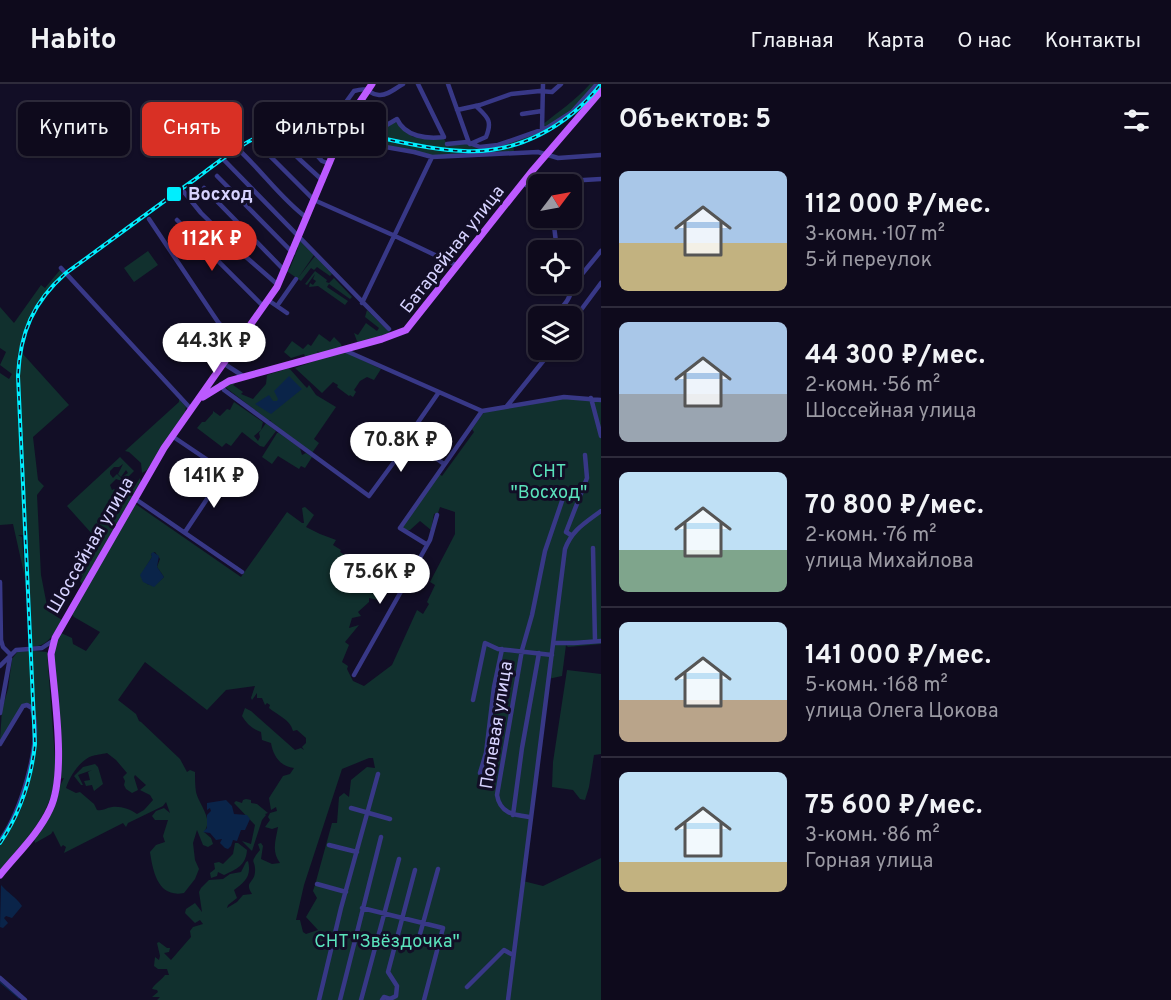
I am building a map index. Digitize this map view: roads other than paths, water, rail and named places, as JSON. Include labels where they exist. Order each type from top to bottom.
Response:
[{"type":"main road","name":"Шоссейная улица","points":[[359,102],[371,87]]},
{"type":"main road","name":"Батарейная улица","points":[[198,400],[221,384],[394,336],[406,330],[546,154],[601,91]]},
{"type":"main road","name":"Шоссейная улица","points":[[55,638],[134,498],[172,436],[278,285],[333,156]]},
{"type":"main road","points":[[213,377],[221,384]]},
{"type":"main road","points":[[0,875],[45,819],[56,795],[58,765],[51,654],[55,638]]},
{"type":"street","points":[[371,87],[379,95],[403,84]]},
{"type":"street","points":[[386,126],[397,119],[402,128],[411,135],[444,137],[418,84]]},
{"type":"street","points":[[448,84],[470,143],[480,147],[498,145],[524,137],[554,124],[572,112],[597,84]]},
{"type":"street","points":[[542,129],[543,84]]},
{"type":"street","points":[[457,110],[525,92],[552,92],[561,84]]},
{"type":"street","name":"Шоссейная улица","points":[[347,102],[354,91],[371,87]]},
{"type":"street","points":[[447,144],[470,143],[486,137],[490,126],[486,113],[476,106]]},
{"type":"street","points":[[522,114],[542,111]]},
{"type":"street","points":[[386,147],[432,157],[538,152],[558,158],[601,155]]},
{"type":"street","points":[[242,153],[307,218]]},
{"type":"street","points":[[270,156],[314,200],[458,266]]},
{"type":"street","points":[[297,156],[323,181]]},
{"type":"street","points":[[317,156],[330,164]]},
{"type":"street","points":[[362,303],[432,157]]},
{"type":"street","points":[[224,160],[389,329]]},
{"type":"street","points":[[217,176],[293,253]]},
{"type":"street","points":[[582,180],[601,179]]},
{"type":"street","points":[[523,183],[528,186]]},
{"type":"street","points":[[204,188],[285,271]]},
{"type":"street","points":[[184,192],[201,213],[278,285]]},
{"type":"street","points":[[149,219],[218,322],[237,344]]},
{"type":"street","points":[[177,220],[266,303],[277,306],[287,313]]},
{"type":"street","points":[[582,276],[601,251]]},
{"type":"street","points":[[61,268],[191,409]]},
{"type":"street","points":[[277,306],[296,279]]},
{"type":"street","points":[[582,309],[601,283]]},
{"type":"street","points":[[344,350],[482,411],[564,397],[601,400]]},
{"type":"street","points":[[507,406],[544,360]]},
{"type":"street","points":[[223,363],[244,377]]},
{"type":"street","points":[[221,384],[224,390],[369,496],[396,460],[439,392]]},
{"type":"street","points":[[591,398],[599,419],[601,436]]},
{"type":"street","points":[[426,544],[399,528],[482,411]]},
{"type":"street","points":[[172,436],[226,473],[184,532]]},
{"type":"street","points":[[409,439],[444,464]]},
{"type":"street","points":[[572,535],[566,532],[587,478],[585,455]]},
{"type":"street","points":[[134,498],[243,572]]},
{"type":"street","name":"Полевая улица","points":[[513,815],[501,807],[498,800],[498,789],[522,650],[532,615],[545,551],[562,501]]},
{"type":"street","points":[[508,1000],[565,549],[572,535],[584,522],[601,511]]},
{"type":"street","points":[[354,675],[433,531],[437,514]]},
{"type":"street","points":[[593,548],[595,641]]},
{"type":"street","points":[[0,582],[1,640],[3,647],[11,656]]},
{"type":"street","name":"Шоссейная улица","points":[[11,656],[16,650],[22,648],[42,648],[55,638]]},
{"type":"street","points":[[553,643],[601,640]]},
{"type":"street","points":[[473,700],[485,643],[502,649],[552,655]]},
{"type":"street","points":[[42,648],[51,654]]},
{"type":"street","points":[[480,773],[486,753],[492,698],[502,649]]},
{"type":"street","points":[[531,817],[513,815],[518,772],[539,653]]},
{"type":"street","points":[[0,666],[11,656]]},
{"type":"street","points":[[0,713],[2,686],[11,656]]},
{"type":"street","points":[[0,744],[23,705],[32,708],[34,737],[27,781],[8,829],[0,841]]},
{"type":"street","points":[[319,1000],[378,774]]},
{"type":"street","points":[[351,808],[390,819]]},
{"type":"street","points":[[340,1000],[381,837]]},
{"type":"street","points":[[329,845],[357,852]]},
{"type":"street","points":[[361,1000],[399,859]]},
{"type":"street","points":[[417,945],[438,869]]},
{"type":"street","points":[[382,1000],[384,997],[390,999],[396,996],[397,986],[388,972],[415,870]]},
{"type":"street","points":[[317,884],[346,892]]},
{"type":"street","points":[[362,908],[443,928],[424,1000]]},
{"type":"street","points":[[467,987],[504,950],[513,955]]},
{"type":"street","points":[[0,978],[23,999]]},
{"type":"water","points":[[289,376],[302,389],[271,414],[255,404],[269,395],[273,401],[277,401],[274,391]]},
{"type":"water","points":[[153,552],[159,556],[157,567],[164,577],[154,587],[143,582],[140,575]]},
{"type":"water","points":[[226,800],[232,806],[234,814],[247,815],[250,819],[245,830],[241,830],[237,841],[233,840],[228,849],[220,843],[222,839],[216,840],[210,833],[203,832],[207,828],[207,815],[211,811],[210,808],[207,810],[207,803]]},
{"type":"water","points":[[1,885],[22,906],[12,918],[6,916],[4,918],[8,923],[3,928],[0,927]]},
{"type":"waterway","points":[[0,982],[19,998]]},
{"type":"railway","points":[[0,843],[14,820],[24,795],[35,744],[18,376],[25,332],[45,295],[66,273],[233,151],[264,134],[297,126],[318,127],[438,149],[484,151],[504,148],[540,134],[573,113],[601,84]]},
{"type":"place","name":"Восход","points":[[174,194]]},
{"type":"park label","name":"СНТ \"Восход\"","points":[[549,481]]},
{"type":"park label","name":"СНТ \"Звёздочка\"","points":[[387,941]]}]
